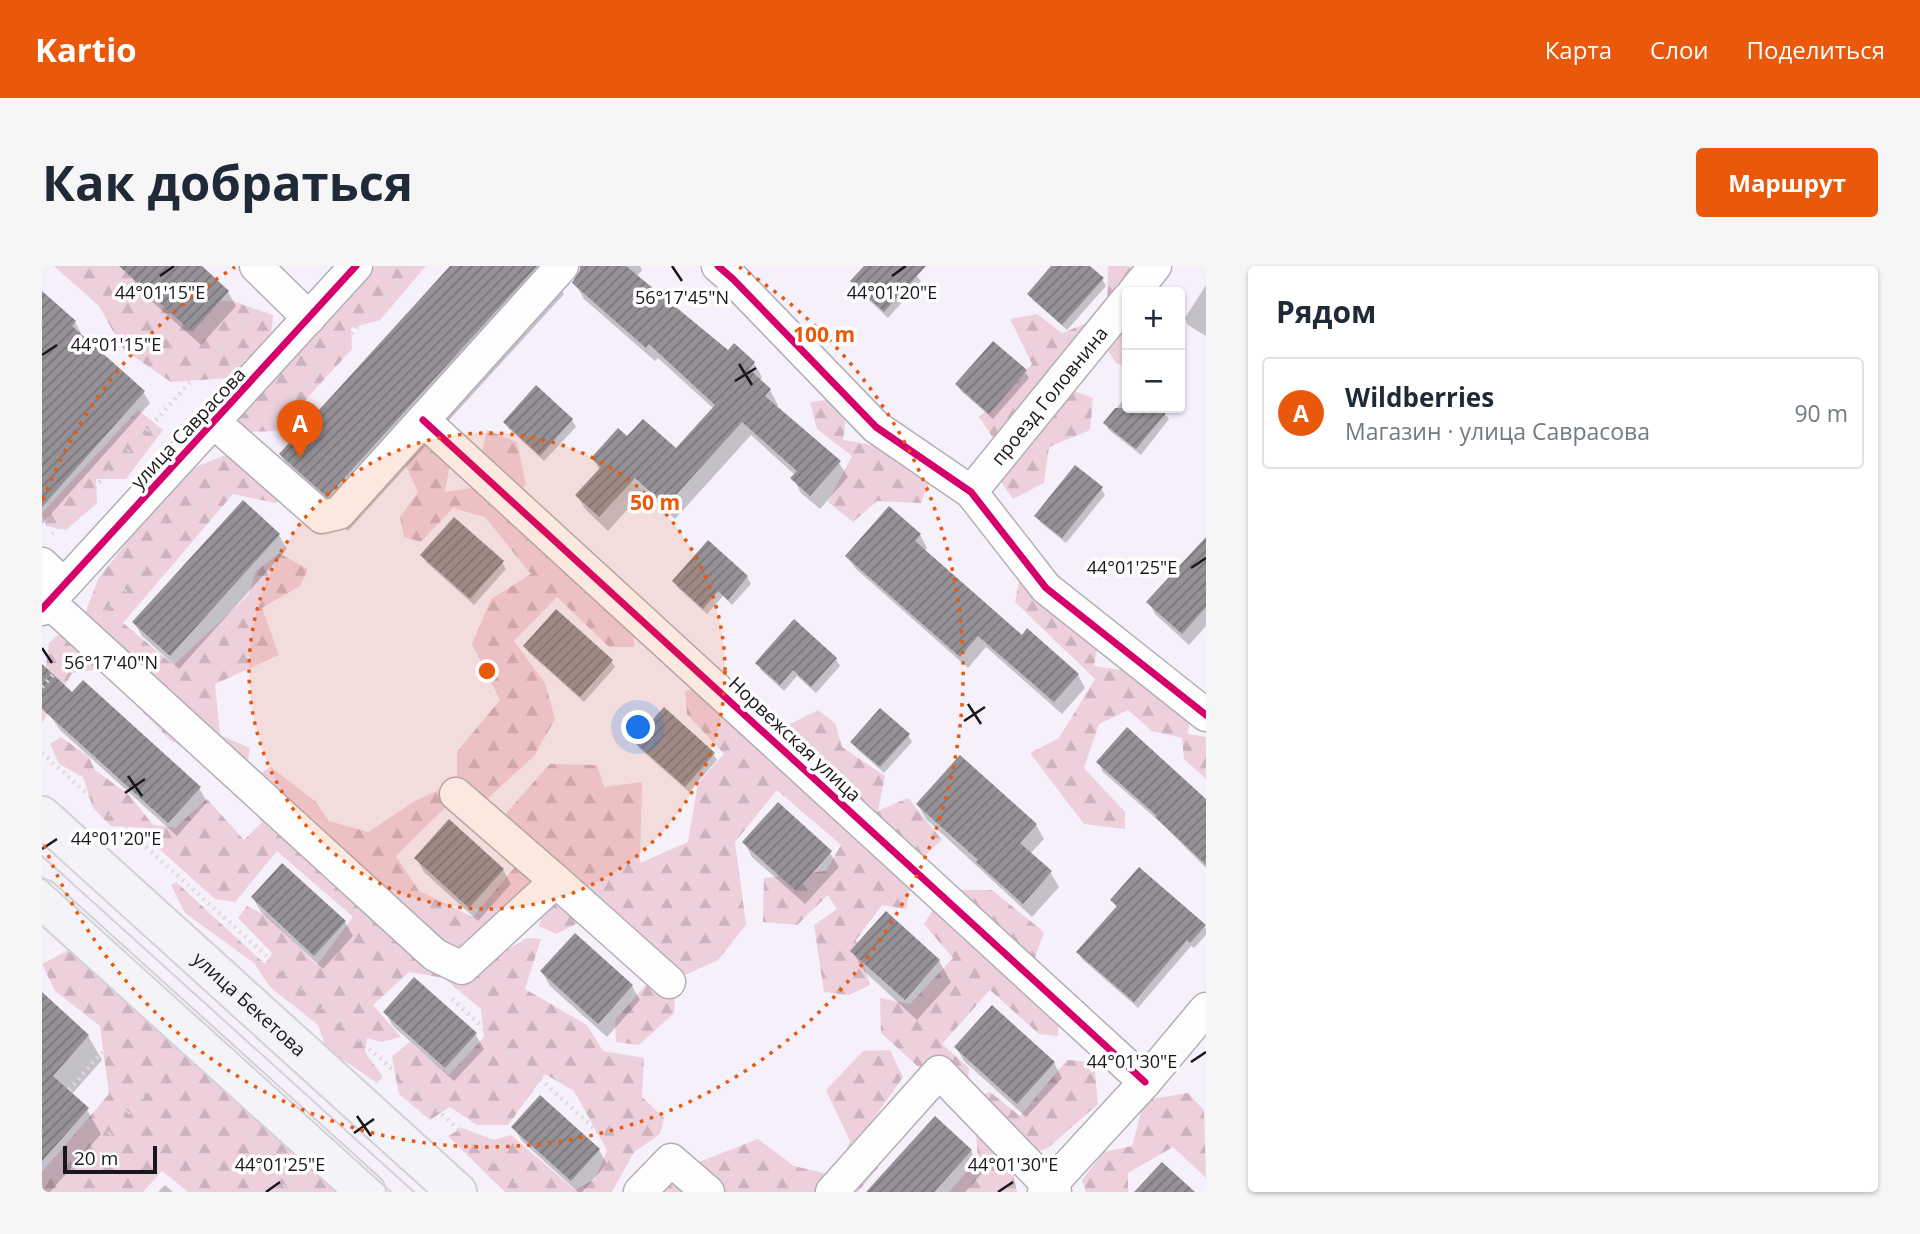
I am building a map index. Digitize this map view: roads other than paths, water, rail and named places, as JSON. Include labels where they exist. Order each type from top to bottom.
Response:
[{"type":"main road","name":"улица Бекетова","points":[[42,816],[457,1192]]},
{"type":"main road","points":[[42,899],[366,1192]]},
{"type":"street","name":"улица Саврасова","points":[[49,590],[215,422],[356,266]]},
{"type":"street","points":[[215,422],[322,517],[339,513],[562,266]]},
{"type":"street","points":[[1138,287],[1155,266]]},
{"type":"street","points":[[736,270],[876,427],[971,492],[1046,588],[1204,711]]},
{"type":"street","points":[[267,276],[309,318]]},
{"type":"street","name":"проезд Головнина","points":[[971,492],[1122,306]]},
{"type":"street","name":"Норвежская улица","points":[[424,420],[1144,1082]]},
{"type":"street","points":[[49,590],[435,955],[462,968],[556,881]]},
{"type":"street","points":[[456,794],[669,982]]},
{"type":"street","points":[[832,1192],[939,1072],[1049,1190],[1206,1009]]},
{"type":"street","points":[[639,1192],[671,1160],[708,1192]]},
{"type":"tram line","points":[[42,856],[414,1192]]},
{"type":"tram line","points":[[42,877],[391,1192]]},
{"type":"place","name":"Wildberries","points":[[300,458]]}]
